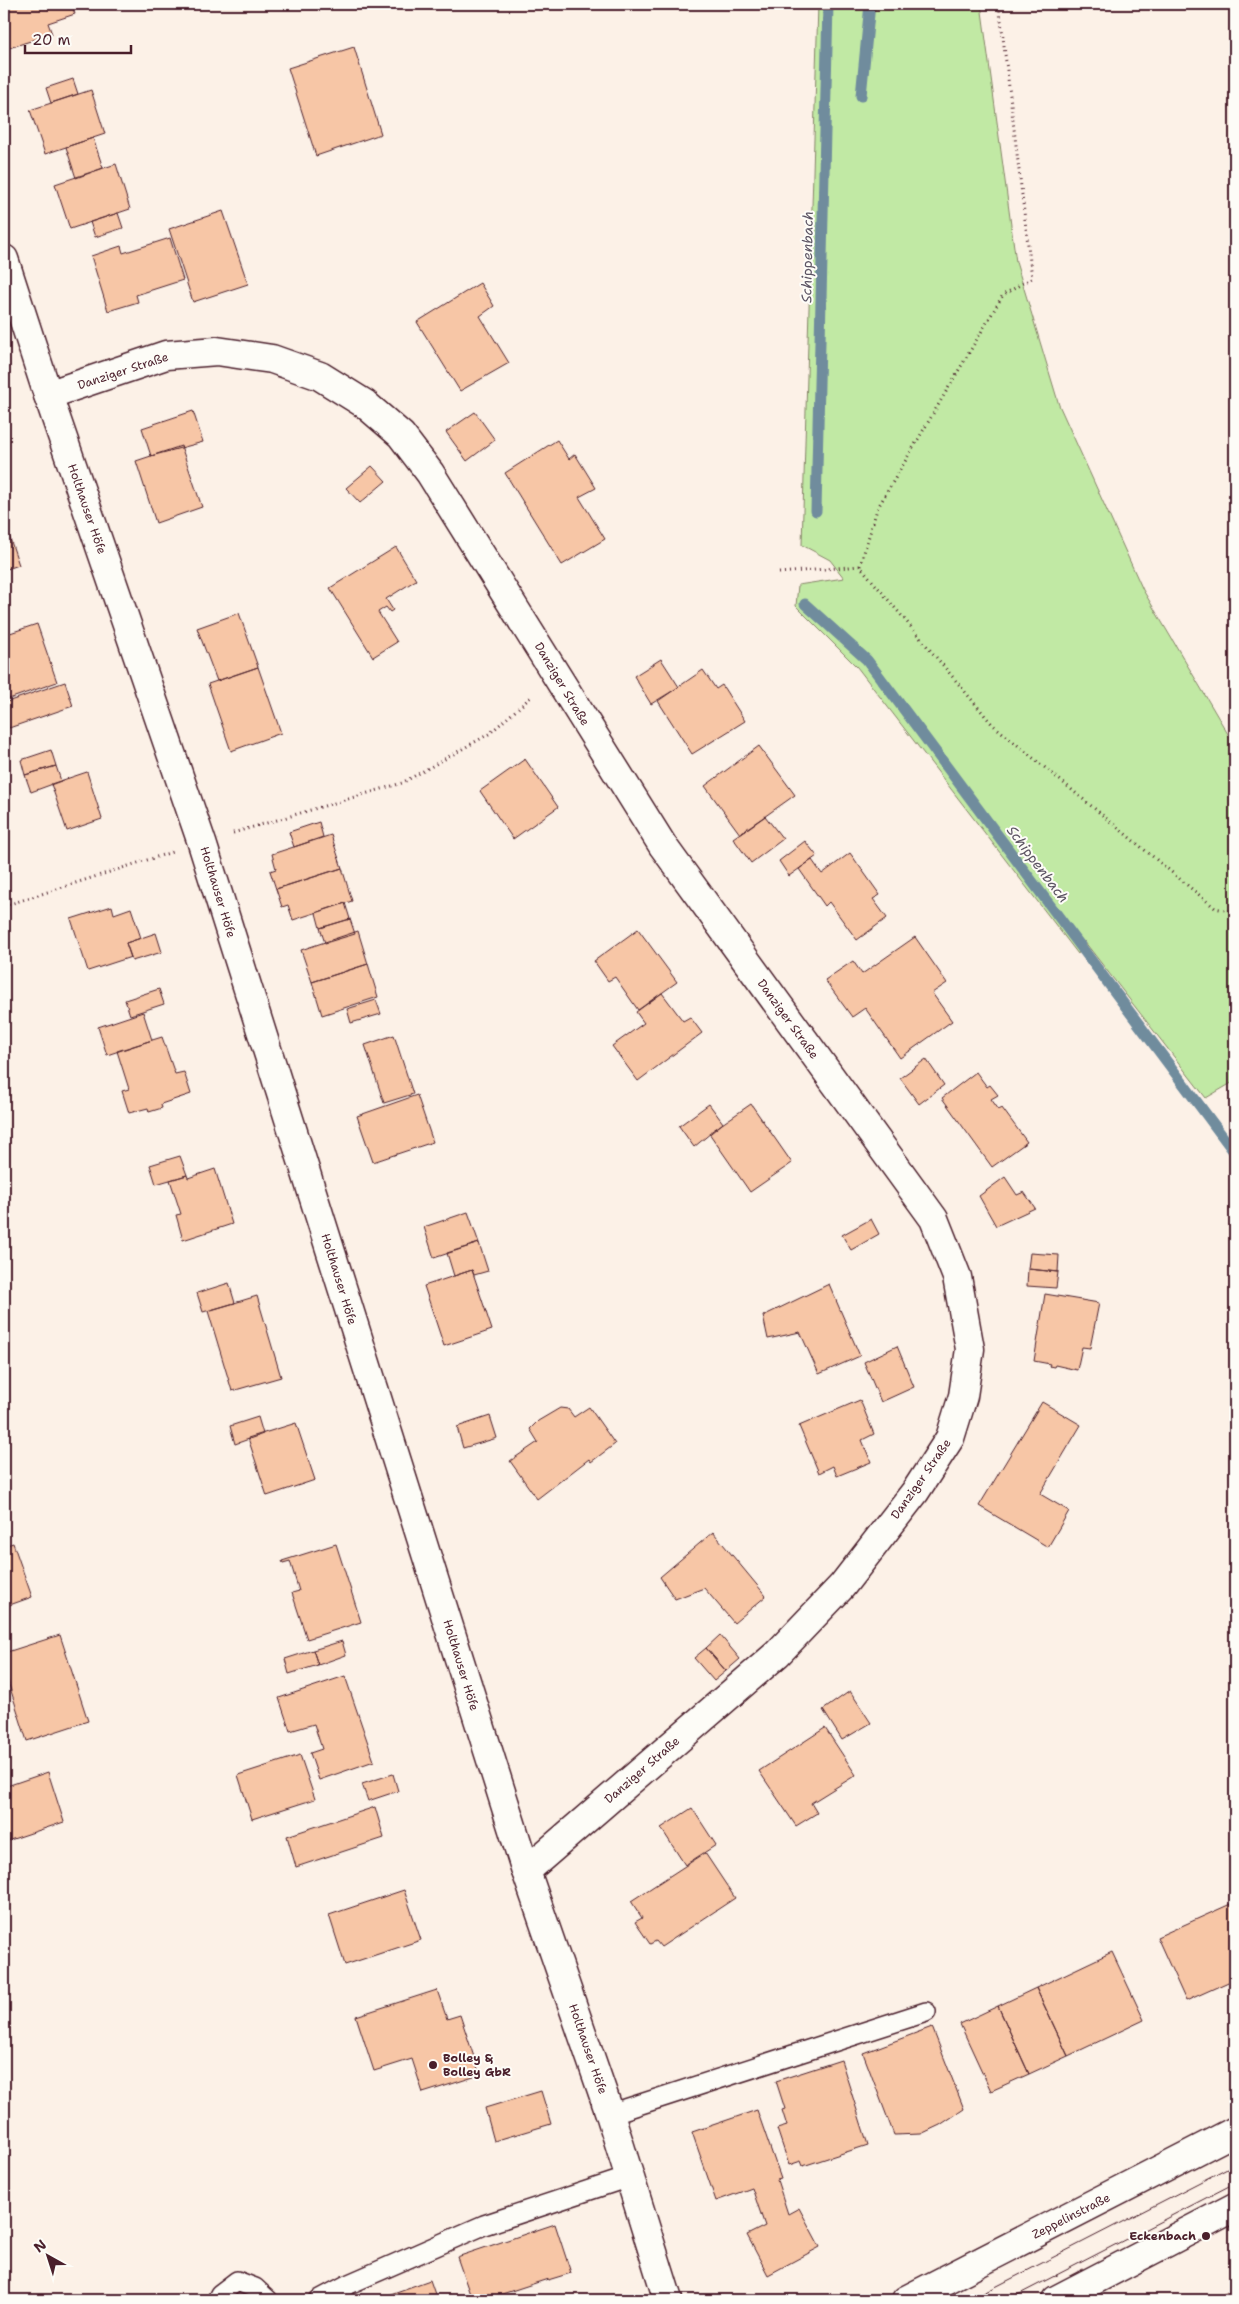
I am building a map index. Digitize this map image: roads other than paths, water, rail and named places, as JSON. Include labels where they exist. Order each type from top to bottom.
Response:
[{"type":"street","name":"Holthauser Höfe","points":[[4,259],[48,395],[202,842],[526,1871],[610,2114],[628,2177],[668,2300]]},
{"type":"street","name":"Danziger Straße","points":[[48,395],[166,356],[217,351],[272,359],[320,376],[365,404],[401,435],[430,473],[662,846],[934,1219],[957,1277],[970,1349],[963,1396],[950,1438],[916,1492],[842,1586],[777,1654],[526,1871]]},
{"type":"street","name":"Zeppelinstraße","points":[[906,2300],[1235,2131]]},
{"type":"street","points":[[1056,2300],[1235,2207]]},
{"type":"lane","points":[[610,2114],[926,2012]]},
{"type":"lane","points":[[318,2300],[349,2284],[484,2225],[628,2177]]},
{"type":"lane","points":[[217,2300],[220,2294],[237,2281],[255,2288],[268,2300]]},
{"type":"waterway","name":"Schippenbach","points":[[816,511],[828,4]]},
{"type":"waterway","points":[[861,96],[870,4]]},
{"type":"waterway","name":"Schippenbach","points":[[805,604],[867,660],[1235,1153]]},
{"type":"tram line","points":[[970,2300],[1235,2164]]},
{"type":"tram line","points":[[1008,2300],[1235,2183]]},
{"type":"place","name":"Bolley & Bolley GbR","points":[[433,2065]]},
{"type":"place","name":"Eckenbach","points":[[1206,2236]]}]
